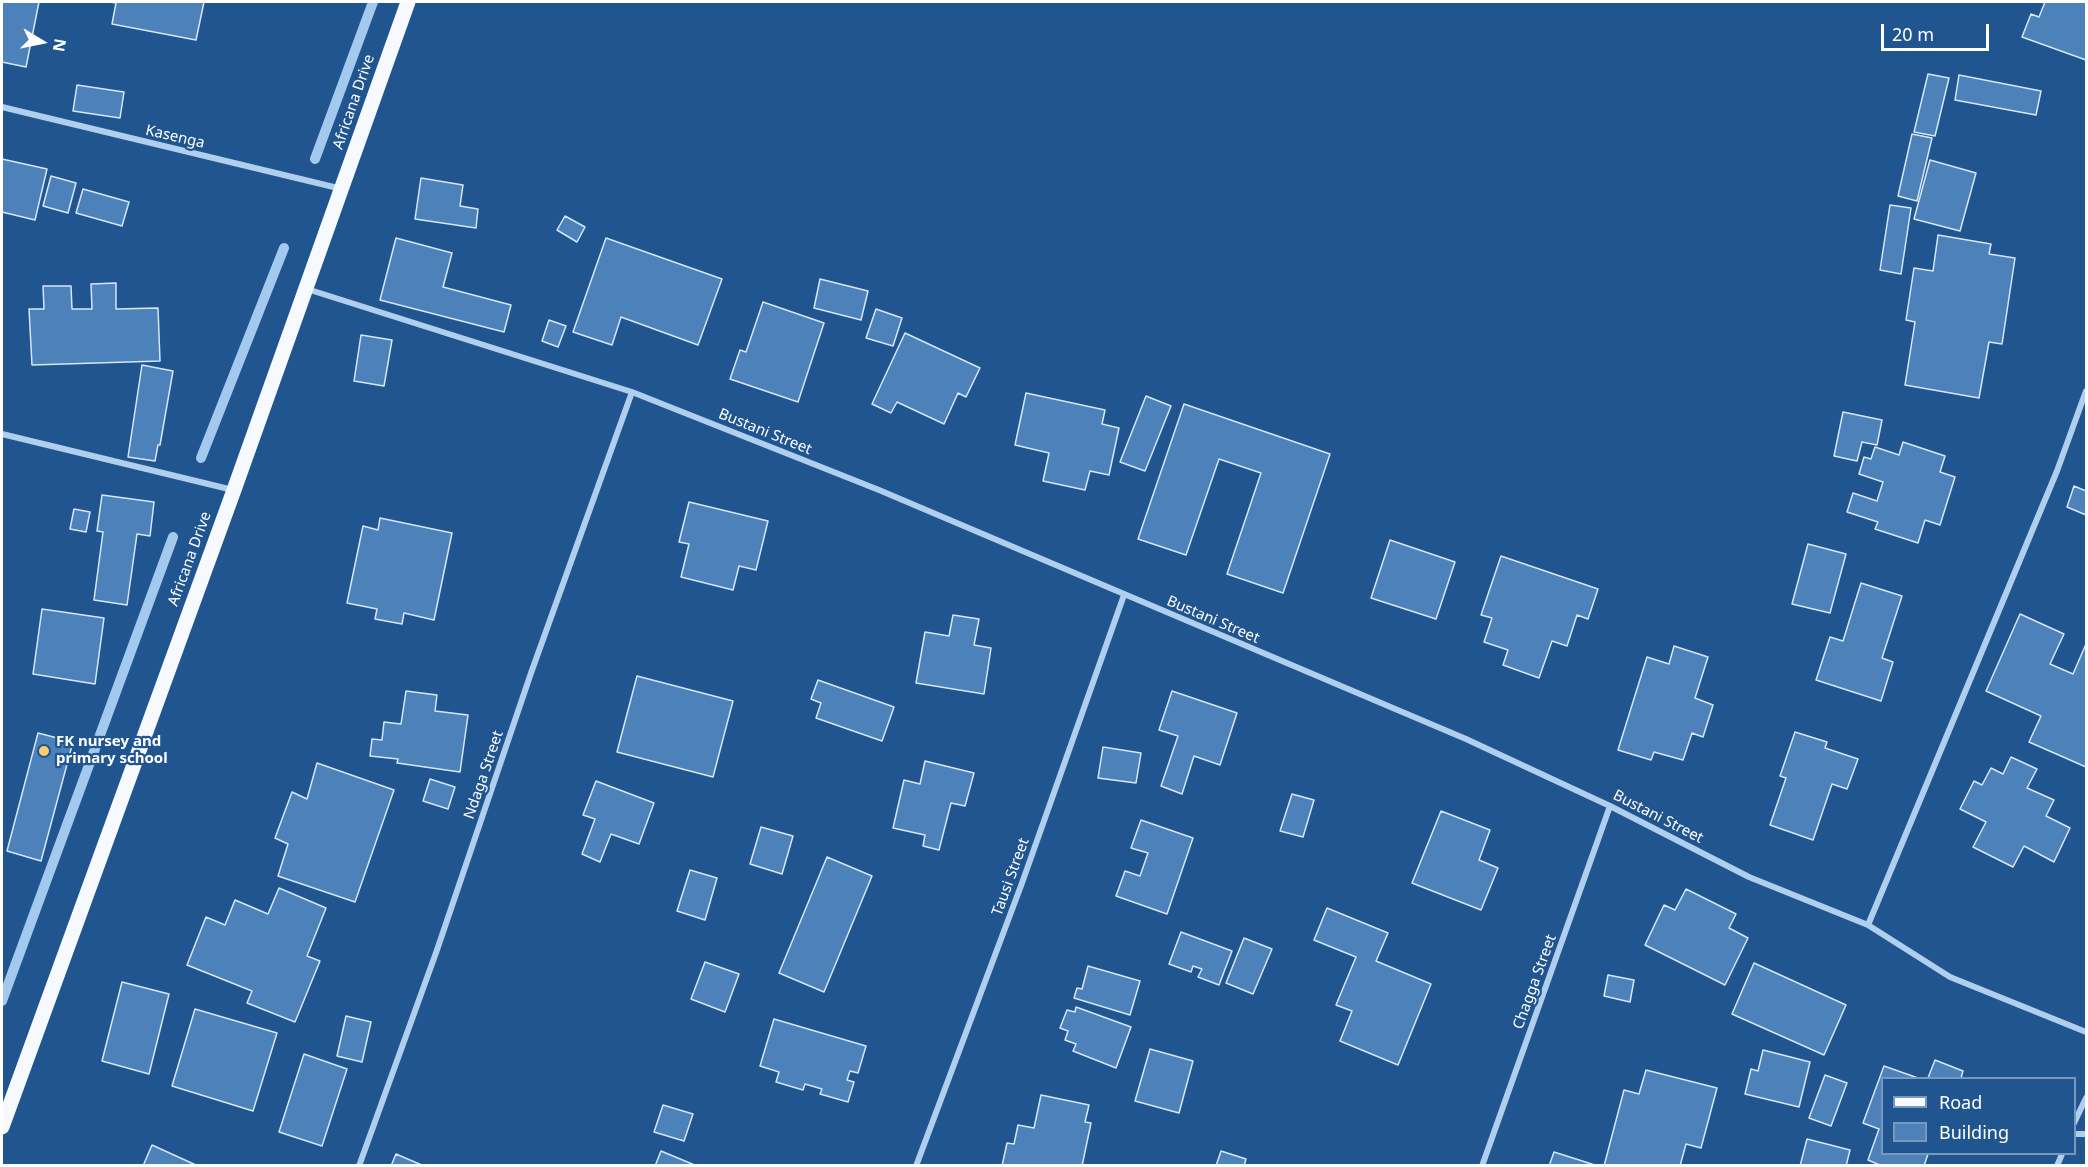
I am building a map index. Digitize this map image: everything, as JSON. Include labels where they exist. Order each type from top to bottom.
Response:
[{"type":"main road","name":"Africana Drive","points":[[2,1127],[343,189],[408,2]]},
{"type":"street","name":"Kasenga","points":[[2,107],[343,189]]},
{"type":"street","name":"Bustani Street","points":[[305,289],[632,392],[879,490],[1466,739],[1610,806],[1749,877],[1868,925],[1950,977],[2086,1032]]},
{"type":"street","points":[[1868,925],[2052,482],[2086,391]]},
{"type":"street","name":"Ndaga Street","points":[[359,1166],[632,392]]},
{"type":"street","points":[[2,434],[234,490]]},
{"type":"street","name":"Tausi Street","points":[[916,1166],[1022,883],[1124,595]]},
{"type":"street","name":"Chagga Street","points":[[1482,1166],[1610,806]]},
{"type":"street","points":[[2076,1119],[2086,1098]]},
{"type":"building","points":[[2,2],[39,2],[26,67],[2,62]]},
{"type":"building","points":[[110,2],[204,2],[196,40],[112,24],[116,3]]},
{"type":"building","points":[[2045,2],[2086,2],[2086,60],[2022,37],[2031,14],[2039,17]]},
{"type":"building","points":[[1928,74],[1949,78],[1935,136],[1914,132]]},
{"type":"building","points":[[1959,75],[2041,91],[2036,115],[1955,100]]},
{"type":"building","points":[[77,85],[124,92],[120,118],[73,111]]},
{"type":"building","points":[[1912,134],[1932,138],[1917,201],[1898,196]]},
{"type":"building","points":[[2,159],[47,169],[35,220],[2,212]]},
{"type":"building","points":[[1930,160],[1976,173],[1960,231],[1914,219]]},
{"type":"building","points":[[51,176],[76,183],[68,213],[43,206]]},
{"type":"building","points":[[421,178],[463,185],[460,206],[478,209],[476,228],[415,219]]},
{"type":"building","points":[[83,189],[129,202],[122,226],[76,213]]},
{"type":"building","points":[[1890,205],[1911,208],[1901,274],[1880,270]]},
{"type":"building","points":[[565,216],[585,227],[577,242],[557,230]]},
{"type":"building","points":[[1938,235],[1991,244],[1989,254],[2015,258],[2002,344],[1989,342],[1979,398],[1905,385],[1915,322],[1906,320],[1914,268],[1933,271]]},
{"type":"building","points":[[396,238],[452,253],[443,287],[511,305],[504,332],[380,300]]},
{"type":"building","points":[[606,238],[722,279],[698,345],[621,317],[612,345],[573,332]]},
{"type":"building","points":[[820,279],[868,291],[861,320],[814,308]]},
{"type":"building","points":[[116,283],[116,309],[158,308],[160,361],[32,365],[29,309],[44,309],[43,286],[71,286],[72,309],[92,309],[91,284]]},
{"type":"building","points":[[763,302],[824,323],[798,402],[730,379],[740,350],[746,352]]},
{"type":"building","points":[[876,309],[902,318],[893,346],[866,338]]},
{"type":"building","points":[[549,320],[566,326],[558,347],[542,341]]},
{"type":"building","points":[[905,333],[980,368],[966,397],[958,393],[944,424],[897,402],[891,413],[872,404]]},
{"type":"building","points":[[361,335],[392,340],[384,386],[354,381]]},
{"type":"building","points":[[142,365],[173,371],[155,461],[128,457]]},
{"type":"building","points":[[1026,393],[1105,410],[1102,424],[1119,428],[1109,475],[1090,471],[1085,490],[1043,481],[1049,453],[1015,445]]},
{"type":"building","points":[[1146,396],[1171,406],[1145,471],[1120,462]]},
{"type":"building","points":[[1184,404],[1330,454],[1283,593],[1227,574],[1261,473],[1219,459],[1186,555],[1138,539]]},
{"type":"building","points":[[1843,412],[1882,420],[1877,445],[1862,442],[1857,461],[1834,456]]},
{"type":"building","points":[[1903,442],[1945,456],[1940,472],[1955,477],[1940,525],[1925,520],[1918,543],[1875,529],[1878,522],[1847,512],[1853,493],[1877,501],[1883,482],[1859,474],[1864,457],[1871,459],[1875,447],[1899,455]]},
{"type":"building","points":[[2074,486],[2086,491],[2086,515],[2067,507]]},
{"type":"building","points":[[102,495],[154,502],[150,536],[137,534],[127,605],[94,600],[103,532],[97,531]]},
{"type":"building","points":[[689,502],[768,521],[756,570],[739,566],[733,590],[681,577],[689,544],[679,542]]},
{"type":"building","points":[[74,509],[90,512],[86,532],[70,529]]},
{"type":"building","points":[[380,518],[452,533],[434,620],[404,613],[402,624],[375,619],[377,609],[347,603],[363,526],[378,530]]},
{"type":"building","points":[[1390,540],[1455,562],[1436,619],[1371,598]]},
{"type":"building","points":[[1808,544],[1846,554],[1830,613],[1792,604]]},
{"type":"building","points":[[1501,556],[1598,589],[1588,619],[1577,615],[1567,646],[1552,641],[1539,678],[1503,665],[1508,650],[1484,642],[1492,618],[1481,615]]},
{"type":"building","points":[[1861,583],[1902,596],[1882,658],[1893,662],[1881,701],[1816,680],[1830,637],[1843,641]]},
{"type":"building","points":[[42,609],[104,618],[95,684],[33,674]]},
{"type":"building","points":[[2020,614],[2064,634],[2050,664],[2073,674],[2086,644],[2086,767],[2029,742],[2041,716],[1986,691]]},
{"type":"building","points":[[953,615],[979,619],[974,645],[991,648],[984,694],[916,683],[925,632],[949,636]]},
{"type":"building","points":[[1674,646],[1708,657],[1695,698],[1713,705],[1703,737],[1692,733],[1683,760],[1654,752],[1651,760],[1618,750],[1647,657],[1669,664]]},
{"type":"building","points":[[637,676],[733,701],[713,777],[617,752]]},
{"type":"building","points":[[818,680],[894,707],[882,741],[816,718],[821,703],[811,699]]},
{"type":"building","points":[[406,691],[437,695],[435,711],[468,715],[460,772],[397,763],[398,759],[370,756],[372,739],[382,740],[384,722],[401,724]]},
{"type":"building","points":[[1172,691],[1237,713],[1220,765],[1194,756],[1182,794],[1161,786],[1178,736],[1159,730]]},
{"type":"building","points":[[1795,732],[1827,742],[1825,748],[1858,759],[1847,789],[1832,784],[1813,840],[1770,825],[1786,778],[1780,776]]},
{"type":"building","points":[[38,733],[73,742],[41,861],[7,851]]},
{"type":"building","points":[[1103,747],[1141,753],[1136,783],[1098,778]]},
{"type":"building","points":[[2011,757],[2037,769],[2027,788],[2054,800],[2046,816],[2070,828],[2054,862],[2024,846],[2013,867],[1973,847],[1986,822],[1960,809],[1974,781],[1982,785],[1991,768],[2003,774]]},
{"type":"building","points":[[925,761],[974,773],[965,806],[951,803],[939,850],[923,846],[925,835],[893,828],[904,780],[920,784]]},
{"type":"building","points":[[317,763],[394,790],[355,902],[278,876],[288,844],[275,838],[292,792],[307,799]]},
{"type":"building","points":[[430,779],[455,787],[448,809],[423,801]]},
{"type":"building","points":[[596,781],[654,803],[639,844],[611,834],[600,862],[582,854],[595,819],[583,815]]},
{"type":"building","points":[[1292,794],[1314,800],[1303,837],[1280,831]]},
{"type":"building","points":[[1441,811],[1490,830],[1479,860],[1498,868],[1481,910],[1412,883]]},
{"type":"building","points":[[1141,820],[1193,838],[1167,914],[1116,896],[1125,871],[1140,876],[1148,853],[1131,848]]},
{"type":"building","points":[[761,827],[793,836],[782,874],[750,864]]},
{"type":"building","points":[[827,857],[872,876],[824,992],[779,973]]},
{"type":"building","points":[[690,870],[717,878],[705,920],[677,911]]},
{"type":"building","points":[[279,888],[326,908],[307,956],[320,961],[295,1022],[247,1003],[252,991],[187,965],[206,917],[225,925],[235,900],[268,914]]},
{"type":"building","points":[[1686,889],[1736,914],[1729,928],[1748,938],[1725,985],[1645,945],[1664,905],[1675,910]]},
{"type":"building","points":[[1327,908],[1388,933],[1376,961],[1431,984],[1398,1065],[1340,1041],[1352,1011],[1336,1005],[1356,957],[1314,940]]},
{"type":"building","points":[[1181,932],[1232,951],[1219,985],[1198,977],[1202,969],[1193,966],[1191,972],[1169,964]]},
{"type":"building","points":[[1244,938],[1272,949],[1253,994],[1226,983]]},
{"type":"building","points":[[705,962],[739,974],[725,1012],[691,999]]},
{"type":"building","points":[[1754,963],[1846,1005],[1824,1055],[1732,1014]]},
{"type":"building","points":[[1088,966],[1140,981],[1130,1015],[1074,998],[1077,988],[1082,989]]},
{"type":"building","points":[[1608,975],[1634,980],[1630,1002],[1604,996]]},
{"type":"building","points":[[122,982],[169,994],[149,1074],[102,1061]]},
{"type":"building","points":[[1076,1007],[1131,1027],[1116,1068],[1073,1051],[1076,1044],[1065,1040],[1068,1031],[1060,1028],[1067,1010],[1075,1012]]},
{"type":"building","points":[[195,1009],[277,1033],[253,1111],[172,1086]]},
{"type":"building","points":[[346,1016],[371,1022],[362,1062],[337,1056]]},
{"type":"building","points":[[774,1019],[866,1046],[858,1073],[850,1071],[847,1080],[854,1082],[848,1102],[820,1094],[822,1089],[805,1084],[803,1090],[776,1082],[779,1072],[760,1066]]},
{"type":"building","points":[[1150,1049],[1193,1061],[1179,1113],[1135,1101]]},
{"type":"building","points":[[1763,1050],[1810,1062],[1799,1107],[1745,1094],[1751,1069],[1758,1071]]},
{"type":"building","points":[[304,1054],[347,1069],[322,1146],[279,1132]]},
{"type":"building","points":[[1935,1060],[1963,1071],[1961,1077],[1928,1077]]},
{"type":"building","points":[[1884,1066],[1915,1077],[1881,1077],[1881,1155],[1928,1155],[1924,1166],[1882,1166],[1868,1160],[1879,1129],[1863,1123]]},
{"type":"building","points":[[1646,1070],[1717,1088],[1701,1148],[1686,1144],[1680,1166],[1604,1166],[1624,1090],[1639,1094]]},
{"type":"building","points":[[1825,1075],[1847,1083],[1831,1126],[1809,1118]]},
{"type":"building","points":[[1041,1095],[1089,1105],[1085,1122],[1091,1123],[1082,1166],[1002,1166],[1007,1143],[1014,1144],[1018,1125],[1034,1128]]},
{"type":"building","points":[[663,1105],[693,1114],[684,1141],[654,1132]]},
{"type":"building","points":[[1807,1139],[1850,1150],[1846,1166],[1800,1166]]},
{"type":"building","points":[[152,1145],[198,1166],[143,1166]]},
{"type":"building","points":[[661,1151],[697,1166],[655,1166]]},
{"type":"building","points":[[1221,1151],[1246,1159],[1244,1166],[1216,1166]]},
{"type":"building","points":[[1554,1152],[1598,1166],[1549,1166]]},
{"type":"building","points":[[396,1154],[424,1166],[391,1166]]},
{"type":"waterway","points":[[315,159],[373,2]]},
{"type":"waterway","points":[[201,458],[284,248]]},
{"type":"waterway","points":[[2,1001],[173,537]]},
{"type":"place","name":"FK nursey and primary school","points":[[44,751]]}]
